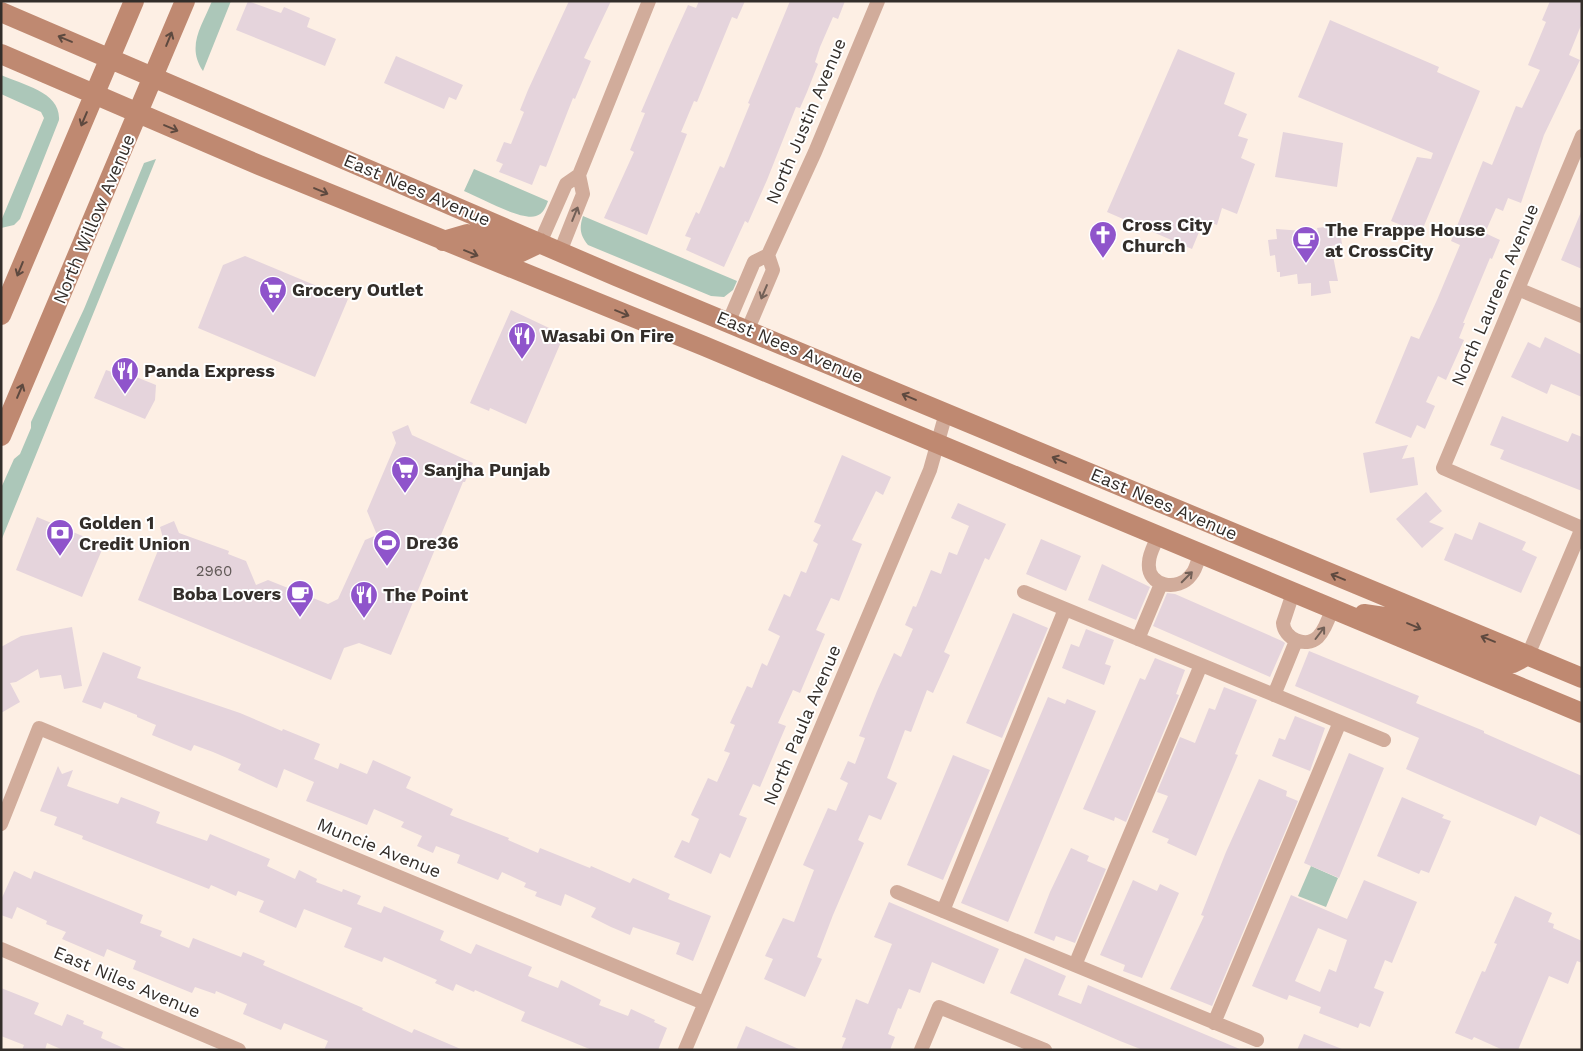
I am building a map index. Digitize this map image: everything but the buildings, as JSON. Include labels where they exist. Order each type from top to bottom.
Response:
[{"type":"main road","points":[[1,315],[134,1]]},
{"type":"main road","name":"North Willow Avenue","points":[[1,436],[185,1]]},
{"type":"main road","name":"East Nees Avenue","points":[[1,12],[540,244],[729,321],[1582,678]]},
{"type":"main road","name":"East Nees Avenue","points":[[1,54],[138,114],[443,241],[704,346],[1582,713]]},
{"type":"main road","points":[[443,241],[468,234],[519,253],[540,244]]},
{"type":"main road","points":[[1332,609],[1398,619],[1499,662],[1513,663],[1528,655]]},
{"type":"street","points":[[540,244],[566,184],[579,174],[649,1]]},
{"type":"street","name":"North Justin Avenue","points":[[729,321],[754,262],[768,255],[878,1]]},
{"type":"street","name":"North Laureen Avenue","points":[[1582,136],[1443,468],[1582,528]]},
{"type":"street","points":[[560,252],[584,194],[579,174]]},
{"type":"street","name":"North Justin Avenue","points":[[748,330],[773,270],[768,255]]},
{"type":"street","points":[[1518,289],[1582,316]]},
{"type":"street","name":"North Paula Avenue","points":[[685,1050],[930,470],[946,413]]},
{"type":"street","points":[[1528,655],[1582,528]]},
{"type":"street","points":[[1158,536],[1148,564],[1151,573],[1162,584],[1171,586],[1182,583],[1192,574],[1200,553]]},
{"type":"street","points":[[1138,639],[1162,584]]},
{"type":"street","points":[[1024,592],[1384,740]]},
{"type":"street","points":[[1293,592],[1282,623],[1287,635],[1296,640],[1314,640],[1320,636],[1332,609]]},
{"type":"street","points":[[943,911],[1065,609]]},
{"type":"street","points":[[1274,695],[1296,640]]},
{"type":"street","points":[[1075,966],[1200,665]]},
{"type":"street","points":[[1214,1023],[1340,722]]},
{"type":"street","name":"Muncie Avenue","points":[[1,824],[39,728],[704,1003]]},
{"type":"street","points":[[897,892],[1257,1040]]},
{"type":"street","name":"East Niles Avenue","points":[[1,949],[239,1050]]},
{"type":"street","points":[[921,1050],[939,1007],[1045,1050]]},
{"type":"green space","points":[[212,1],[231,1],[203,71],[196,53],[197,36]]},
{"type":"green space","points":[[1,75],[30,86],[47,96],[58,110],[59,120],[20,219],[14,225],[1,228],[1,221],[44,118],[41,112],[1,94]]},
{"type":"green space","points":[[156,159],[1,541],[1,488],[14,459],[20,454],[31,428],[31,422],[84,309],[144,163]]},
{"type":"green space","points":[[474,169],[548,201],[545,208],[541,214],[529,217],[500,208],[464,191]]},
{"type":"green space","points":[[583,216],[737,281],[733,290],[724,297],[711,296],[588,245],[581,231]]},
{"type":"green space","points":[[1311,866],[1338,878],[1326,907],[1298,896]]},
{"type":"place","name":"Cross City Church","points":[[1103,259]]},
{"type":"place","name":"The Frappe House at CrossCity","points":[[1306,264]]},
{"type":"place","name":"Grocery Outlet","points":[[273,314]]},
{"type":"place","name":"Wasabi On Fire","points":[[522,360]]},
{"type":"place","name":"Panda Express","points":[[125,395]]},
{"type":"place","name":"Sanjha Punjab","points":[[405,494]]},
{"type":"place","name":"Golden 1 Credit Union","points":[[60,557]]},
{"type":"place","name":"Dre36","points":[[387,567]]},
{"type":"place","name":"Boba Lovers","points":[[300,618]]},
{"type":"place","name":"The Point","points":[[364,619]]}]
